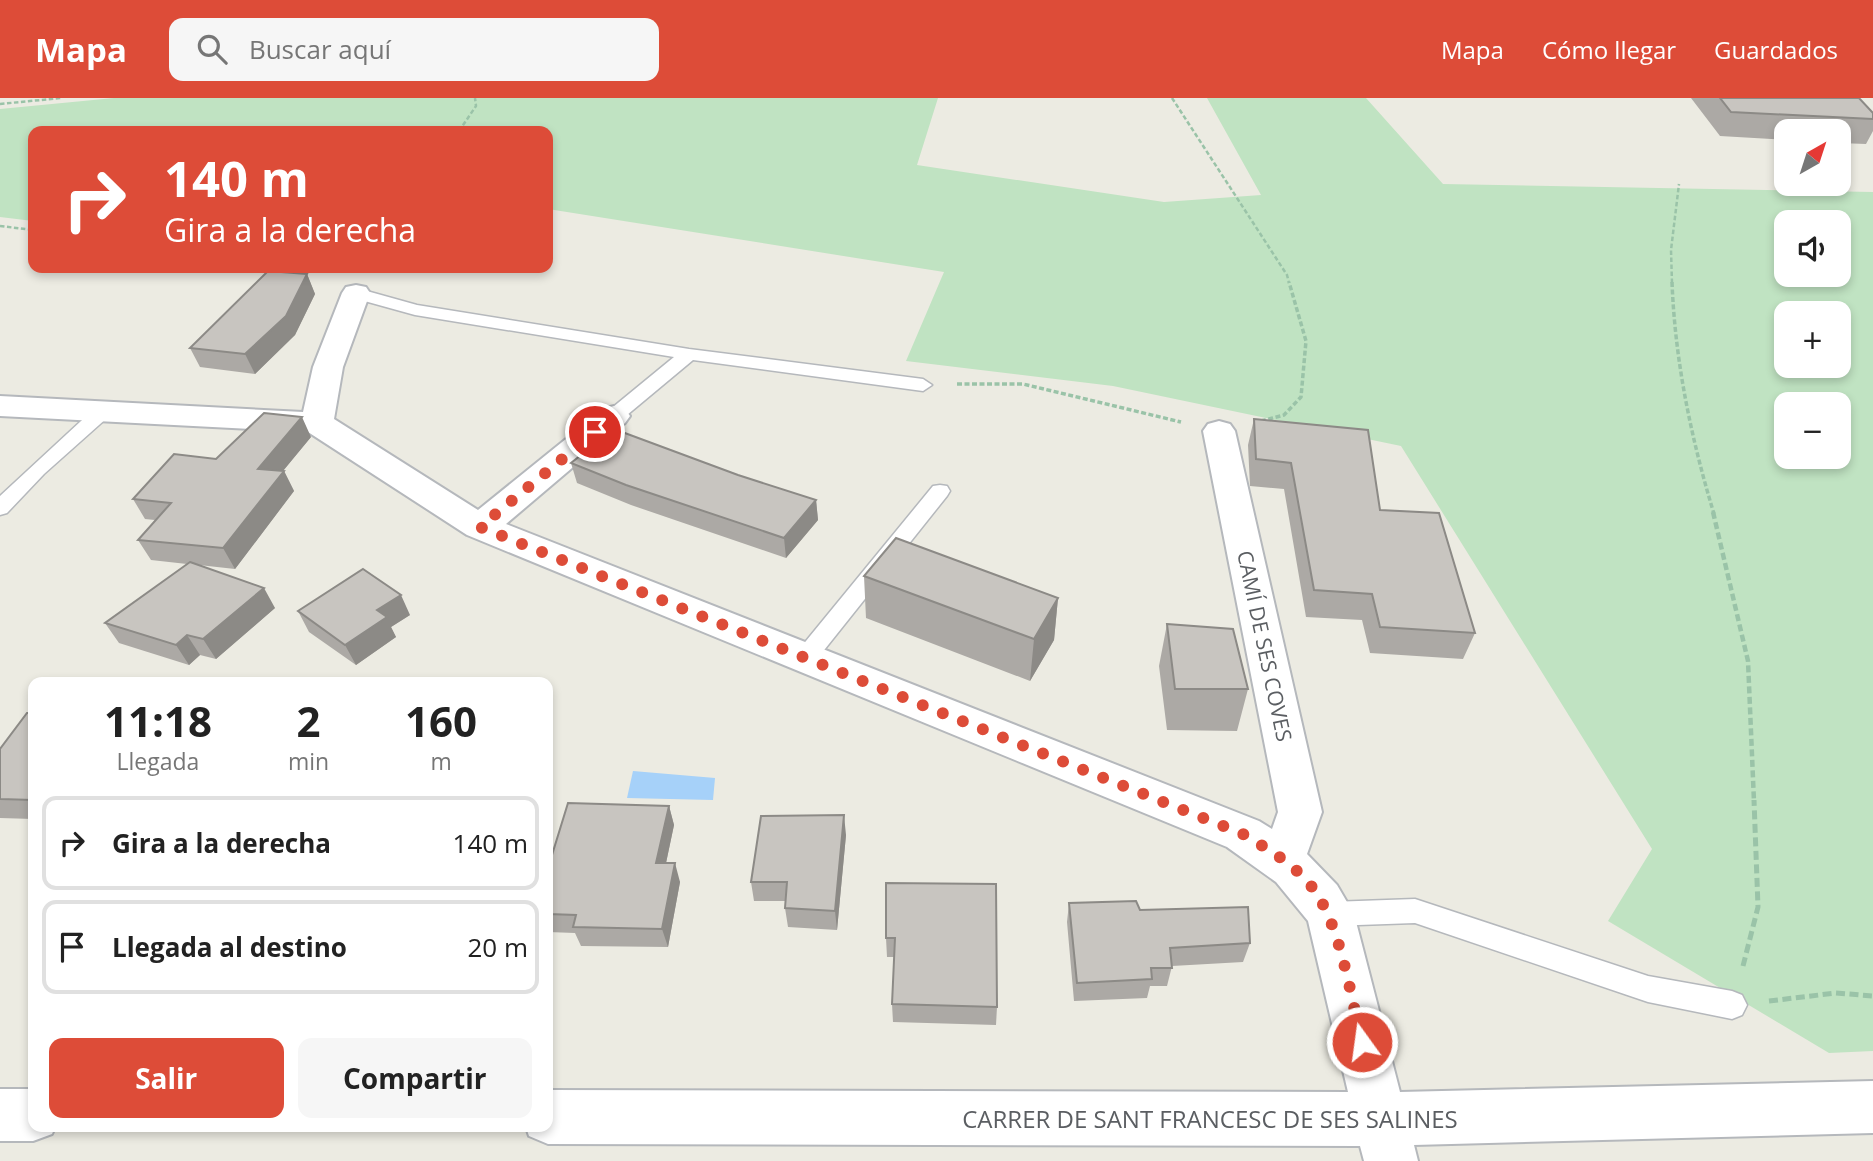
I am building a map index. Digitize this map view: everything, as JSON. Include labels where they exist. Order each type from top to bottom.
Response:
[{"type":"street","points":[[317,423],[328,367],[356,293]]},
{"type":"street","points":[[0,406],[317,423],[480,527],[1243,834],[1283,858],[1309,883],[1330,914],[1387,1140]]},
{"type":"street","points":[[480,527],[614,416]]},
{"type":"street","name":"CAMÍ DE SES COVES","points":[[1219,431],[1300,812],[1283,858]]},
{"type":"street","name":"CARRER DE SANT FRANCESC DE SES SALINES","points":[[553,1117],[1387,1140],[1873,1107]]},
{"type":"street","points":[[0,1115],[28,1115]]},
{"type":"lane","points":[[356,293],[415,310],[689,354],[923,384]]},
{"type":"lane","points":[[614,416],[689,354]]},
{"type":"lane","points":[[0,508],[37,470],[101,413]]},
{"type":"lane","points":[[806,658],[940,492]]},
{"type":"lane","points":[[1330,914],[1416,911],[1648,989],[1732,1005]]},
{"type":"path","points":[[0,104],[61,98]]},
{"type":"path","points":[[462,126],[476,106],[475,98]]},
{"type":"path","points":[[923,384],[1023,384],[1219,431],[1284,415],[1301,397],[1306,341],[1287,275],[1172,98]]},
{"type":"path","points":[[1679,184],[1671,250],[1674,338],[1698,462],[1721,538],[1749,674],[1758,907],[1732,1005],[1836,993],[1873,996]]},
{"type":"path","points":[[0,226],[28,229]]},
{"type":"green space","points":[[114,98],[938,98],[917,165],[1164,202],[1261,195],[1207,98],[1366,98],[1443,184],[1774,190],[1774,196],[1852,196],[1852,192],[1873,192],[1873,1051],[1829,1053],[1608,921],[1652,849],[1401,446],[1113,386],[906,361],[944,272],[553,210],[553,126],[28,126],[28,220],[0,217],[0,109]]},
{"type":"water","points":[[633,771],[715,778],[713,800],[627,798]]},
{"type":"building","points":[[1720,98],[1859,98],[1873,113],[1873,119],[1731,112]]},
{"type":"building","points":[[266,273],[307,274],[286,316],[245,354],[190,348]]},
{"type":"building","points":[[264,413],[302,417],[258,469],[284,471],[223,548],[138,540],[171,503],[133,499],[174,454],[216,459]]},
{"type":"building","points":[[1254,419],[1368,430],[1380,510],[1439,513],[1475,633],[1380,627],[1372,594],[1314,590],[1291,463],[1256,459]]},
{"type":"building","points":[[614,429],[738,475],[816,500],[784,538],[626,485],[571,463]]},
{"type":"building","points":[[896,538],[1058,598],[1034,639],[864,576]]},
{"type":"building","points":[[190,562],[264,588],[203,639],[187,635],[176,645],[105,623]]},
{"type":"building","points":[[363,569],[401,595],[377,610],[387,617],[345,645],[298,611]]},
{"type":"building","points":[[1167,624],[1233,629],[1248,689],[1175,689]]},
{"type":"building","points":[[28,713],[28,800],[0,799],[0,749]]},
{"type":"building","points":[[568,803],[669,806],[656,863],[675,863],[662,929],[573,927],[576,915],[553,914],[553,852]]},
{"type":"building","points":[[844,815],[835,911],[785,908],[787,882],[751,882],[761,816]]},
{"type":"building","points":[[886,883],[996,884],[997,1007],[892,1004],[895,938],[886,938]]},
{"type":"building","points":[[1136,901],[1140,910],[1248,907],[1250,943],[1170,948],[1172,968],[1151,968],[1152,979],[1077,983],[1069,903]]},
{"type":"route","points":[[595,432],[480,527],[1243,834],[1283,858],[1309,883],[1330,914],[1362,1042]]}]
